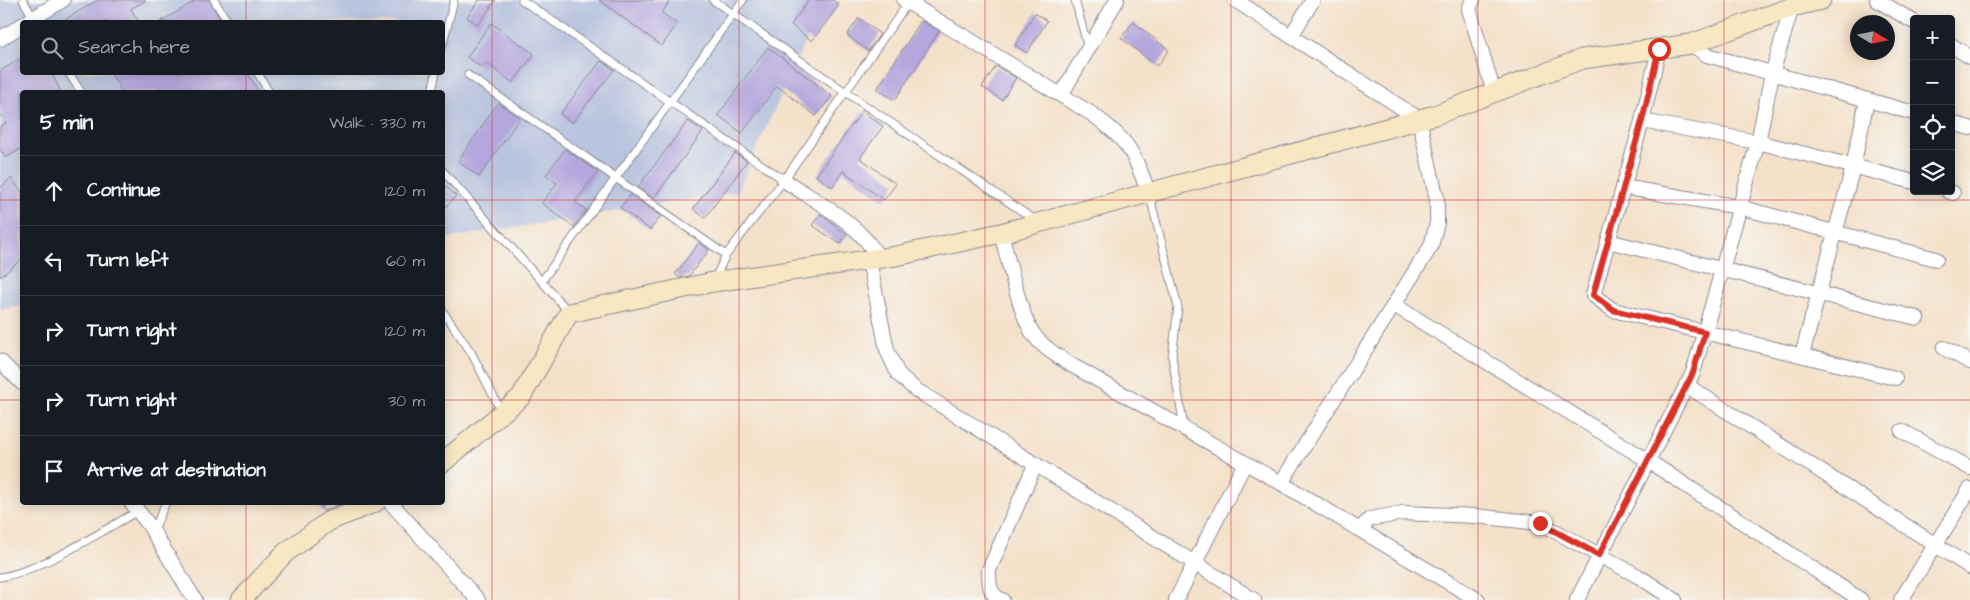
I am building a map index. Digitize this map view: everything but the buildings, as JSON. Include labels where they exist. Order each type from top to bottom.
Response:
[{"type":"street","points":[[33,20],[63,0]]},
{"type":"street","points":[[1060,95],[1118,0]]},
{"type":"street","points":[[1234,0],[1419,119],[1437,200],[1437,223],[1430,246],[1281,483]]},
{"type":"street","points":[[1291,36],[1313,0]]},
{"type":"street","points":[[1473,0],[1469,9],[1494,93]]},
{"type":"street","points":[[445,461],[521,396],[569,313],[713,282],[874,259],[1002,233],[1419,119],[1494,93],[1582,59],[1691,44],[1792,7],[1821,0]]},
{"type":"street","points":[[1877,0],[1910,20]]},
{"type":"street","points":[[907,1],[1060,95],[1117,133],[1131,150],[1149,193]]},
{"type":"street","points":[[1577,600],[1646,460],[1693,373],[1758,142],[1772,74],[1792,7]]},
{"type":"street","points":[[0,38],[20,27]]},
{"type":"street","points":[[1691,44],[1707,54],[1910,112]]},
{"type":"street","points":[[1955,48],[1970,57]]},
{"type":"street","points":[[1659,49],[1642,121],[1593,295],[1613,310],[1895,378]]},
{"type":"street","points":[[1802,355],[1853,166],[1867,100]]},
{"type":"street","points":[[1642,121],[1758,142],[1910,181]]},
{"type":"street","points":[[1955,124],[1970,128]]},
{"type":"street","points":[[784,180],[859,231],[870,243],[887,350],[898,374],[916,390],[1254,600]]},
{"type":"street","points":[[1623,187],[1739,207],[1936,259]]},
{"type":"street","points":[[1002,233],[1024,316],[1034,335],[1066,362],[1281,483],[1478,600]]},
{"type":"street","points":[[1608,241],[1917,318]]},
{"type":"street","points":[[1394,306],[1646,460],[1861,600]]},
{"type":"street","points":[[1944,348],[1970,362]]},
{"type":"street","points":[[0,361],[20,381]]},
{"type":"street","points":[[1686,385],[1970,567]]},
{"type":"street","points":[[1902,431],[1970,468]]},
{"type":"street","points":[[1176,600],[1246,463]]},
{"type":"street","points":[[1002,600],[996,598],[989,586],[989,570],[1035,465]]},
{"type":"street","points":[[1901,600],[1970,489]]},
{"type":"street","points":[[241,600],[285,553],[328,520],[368,505]]},
{"type":"street","points":[[393,505],[478,600]]},
{"type":"street","points":[[135,507],[153,532],[195,600]]},
{"type":"street","points":[[1360,529],[1370,520],[1403,513],[1475,516],[1540,523],[1638,576],[1675,600]]},
{"type":"lane","points":[[23,0],[29,20]]},
{"type":"lane","points":[[214,0],[227,20]]},
{"type":"lane","points":[[445,35],[454,0]]},
{"type":"lane","points":[[522,0],[784,180]]},
{"type":"lane","points":[[713,0],[847,94],[1039,223]]},
{"type":"lane","points":[[542,281],[669,100],[743,0]]},
{"type":"lane","points":[[1075,0],[1089,48]]},
{"type":"lane","points":[[713,282],[726,255],[847,94],[907,1]]},
{"type":"lane","points":[[70,75],[80,90]]},
{"type":"lane","points":[[259,75],[268,90]]},
{"type":"lane","points":[[432,90],[435,75]]},
{"type":"lane","points":[[468,75],[726,255]]},
{"type":"lane","points":[[445,173],[569,313]]},
{"type":"lane","points":[[1149,193],[1178,307],[1172,357],[1184,428]]},
{"type":"lane","points":[[445,314],[471,352],[501,413]]},
{"type":"lane","points":[[153,532],[165,505]]},
{"type":"lane","points":[[0,577],[42,563],[135,507]]},
{"type":"shaded area","points":[[0,0],[824,0],[737,192],[445,239],[445,90],[20,90],[20,306],[0,310]]},
{"type":"route","points":[[1540,523],[1599,555],[1653,447],[1693,373],[1705,332],[1613,310],[1593,295],[1642,121],[1659,49]]}]
